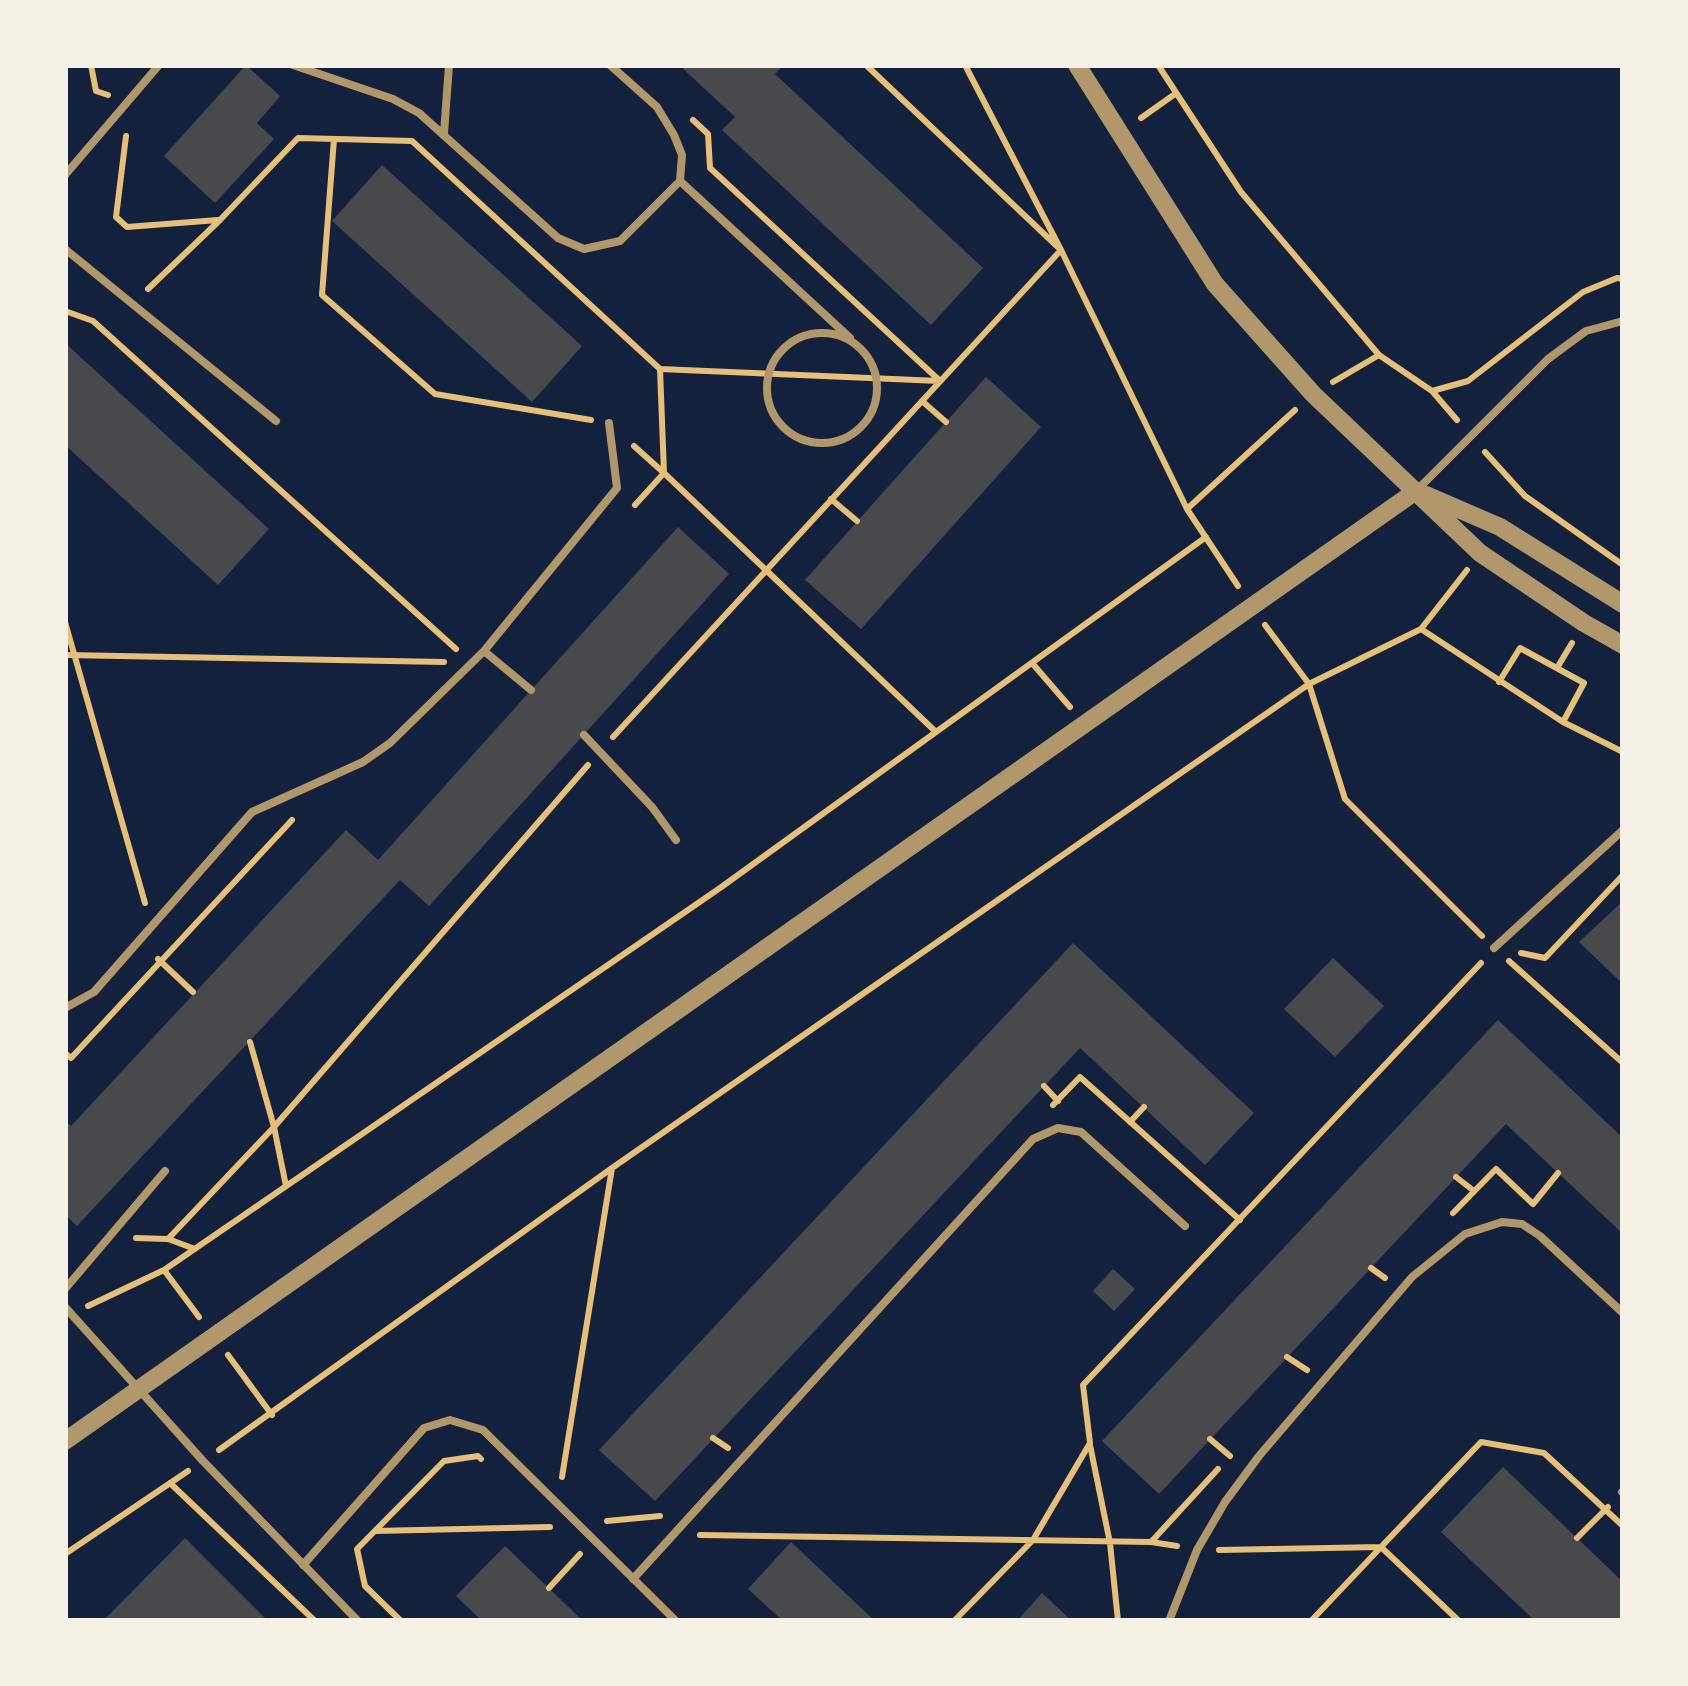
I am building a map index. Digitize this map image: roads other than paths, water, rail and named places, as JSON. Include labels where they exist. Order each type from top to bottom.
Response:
[{"type":"street","points":[[1077,65],[1216,284],[1313,394],[1480,553],[1623,645]]},
{"type":"street","points":[[1416,491],[1500,526],[1623,604]]},
{"type":"street","points":[[65,1442],[1416,491]]},
{"type":"lane","points":[[65,176],[158,65]]},
{"type":"lane","points":[[293,65],[393,99],[444,133],[558,238],[584,249],[620,241],[680,182],[682,154],[674,135],[656,107],[610,65]]},
{"type":"lane","points":[[444,133],[450,65]]},
{"type":"lane","points":[[680,182],[863,350],[876,378],[875,403],[854,434],[837,442],[818,444],[800,440],[785,430],[773,416],[767,399],[768,373],[782,349],[813,332],[848,338],[863,350]]},
{"type":"lane","points":[[65,249],[276,421]]},
{"type":"lane","points":[[1416,491],[1548,359],[1586,331],[1623,321]]},
{"type":"lane","points":[[65,1008],[94,992],[252,812],[362,762],[390,743],[484,650],[617,488],[609,423]]},
{"type":"lane","points":[[484,650],[531,690]]},
{"type":"lane","points":[[584,735],[652,806],[676,840]]},
{"type":"lane","points":[[1494,948],[1623,830]]},
{"type":"lane","points":[[633,1579],[1034,1138],[1058,1128],[1081,1132],[1185,1226]]},
{"type":"lane","points":[[65,1289],[164,1171]]},
{"type":"lane","points":[[1169,1621],[1197,1550],[1225,1502],[1259,1456],[1412,1277],[1465,1234],[1502,1222],[1522,1224],[1623,1313]]},
{"type":"lane","points":[[69,1310],[203,1461],[358,1621]]},
{"type":"lane","points":[[302,1565],[424,1428],[450,1420],[483,1430],[676,1621]]}]
